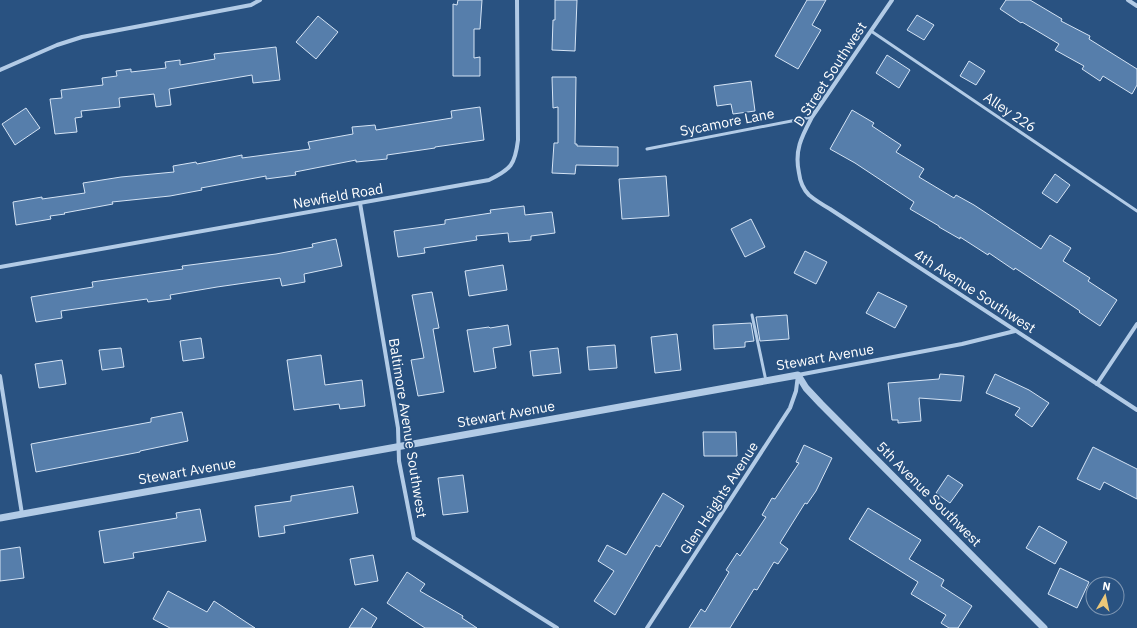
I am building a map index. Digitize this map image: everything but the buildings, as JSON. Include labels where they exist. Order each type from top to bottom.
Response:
[{"type":"street","points":[[0,70],[56,45],[82,37],[230,10],[250,5],[260,0]]},
{"type":"street","name":"Newfield Road","points":[[0,267],[489,180],[503,173],[511,166],[516,155],[518,140],[517,0]]},
{"type":"street","name":"D Street Southwest","points":[[804,188],[800,179],[797,157],[802,136],[812,117],[892,0]]},
{"type":"street","points":[[1130,0],[1137,6]]},
{"type":"street","name":"4th Avenue Southwest","points":[[804,188],[809,194],[830,209],[1137,410]]},
{"type":"street","name":"Baltimore Avenue Southwest","points":[[360,203],[398,428],[399,460],[414,538],[557,628]]},
{"type":"street","points":[[1097,384],[1137,324]]},
{"type":"street","name":"Stewart Avenue","points":[[0,518],[766,381],[962,344],[1015,331]]},
{"type":"street","name":"Glen Heights Avenue","points":[[647,628],[790,408],[796,391],[798,375]]},
{"type":"street","name":"5th Avenue Southwest","points":[[798,375],[806,388],[821,404],[1044,628]]},
{"type":"street","points":[[0,376],[22,514]]},
{"type":"lane","name":"Alley 226","points":[[871,32],[1137,211]]},
{"type":"lane","name":"Sycamore Lane","points":[[647,149],[812,117]]},
{"type":"lane","points":[[752,315],[766,381]]}]
